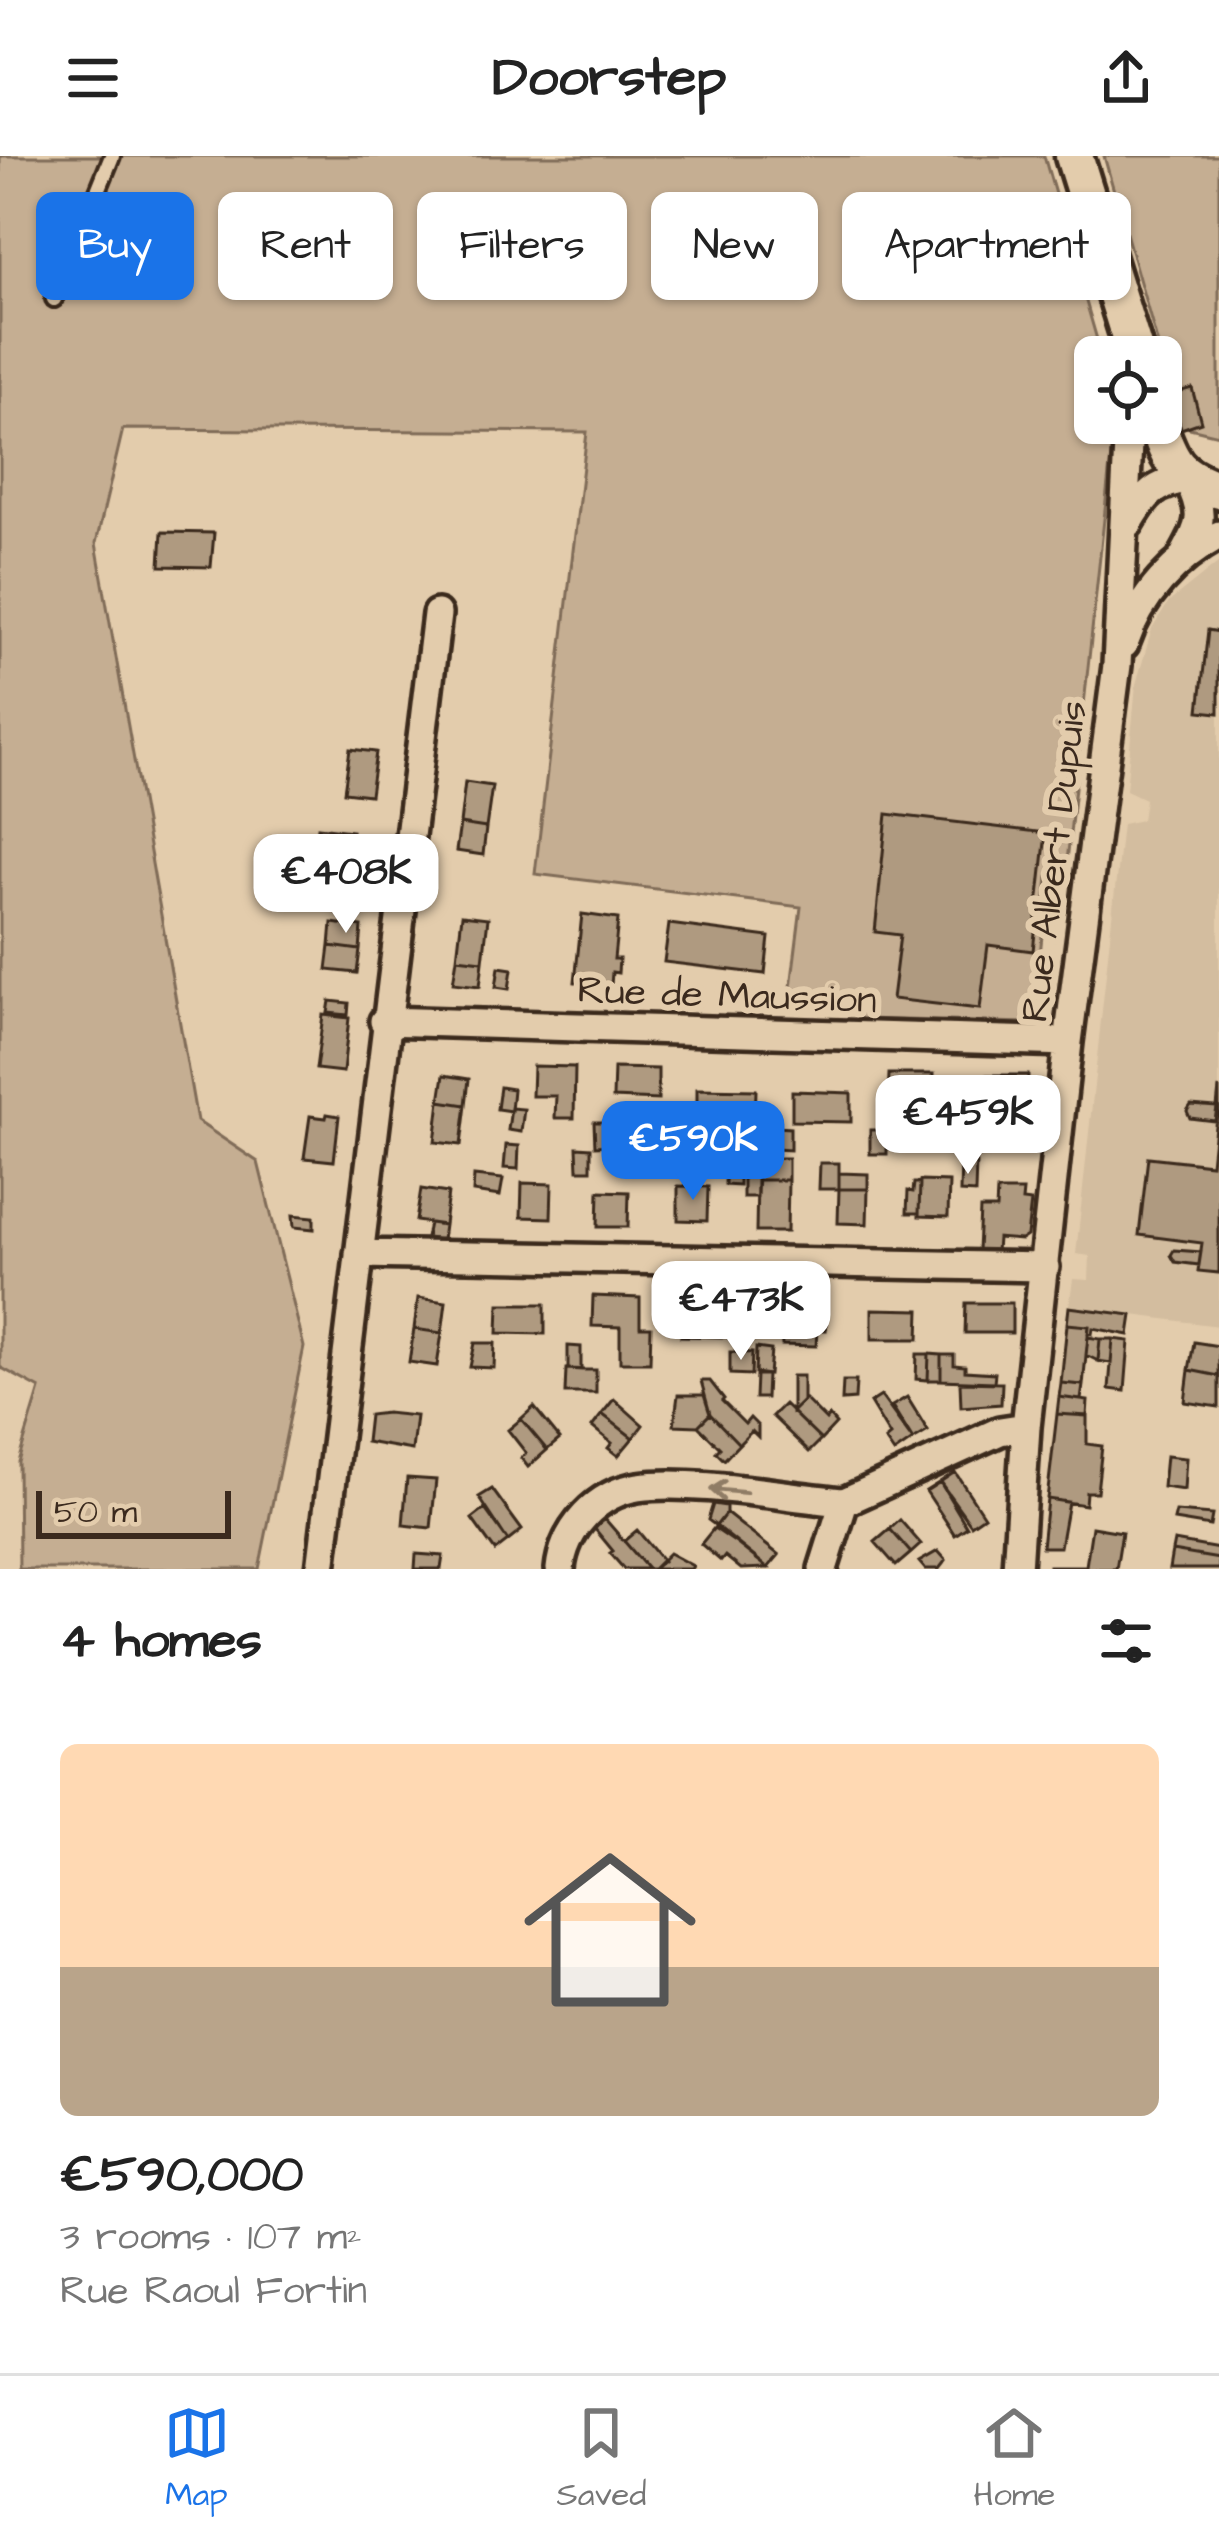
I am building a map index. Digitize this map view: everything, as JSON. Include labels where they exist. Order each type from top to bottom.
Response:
[{"type":"street","points":[[1074,156],[1085,192]]},
{"type":"street","points":[[1118,300],[1121,336]]},
{"type":"street","points":[[1118,300],[1129,336]]},
{"type":"street","name":"Rue Albert Dupuis","points":[[1017,1569],[1026,1427],[1068,1042],[1117,665],[1129,444]]},
{"type":"street","points":[[1164,444],[1203,485]]},
{"type":"street","points":[[1124,532],[1145,495],[1162,482],[1203,485]]},
{"type":"street","name":"Rue Albert Dupuis","points":[[1182,559],[1201,522],[1203,485]]},
{"type":"street","name":"Rue Albert Dupuis","points":[[1117,665],[1130,626],[1148,596],[1182,559],[1219,535]]},
{"type":"street","points":[[321,1569],[436,614]]},
{"type":"street","name":"Rue de Maussion","points":[[384,1021],[1068,1042]]},
{"type":"street","points":[[359,1254],[1045,1267]]},
{"type":"street","points":[[560,1569],[561,1555],[575,1526],[600,1502],[634,1487],[844,1502],[1000,1431],[1026,1427]]},
{"type":"street","points":[[823,1569],[844,1502]]},
{"type":"lane","points":[[97,192],[112,156]]},
{"type":"shaded area","points":[[0,156],[1044,156],[1054,192],[842,192],[842,300],[1086,300],[1096,336],[1074,336],[1074,444],[1112,444],[1066,871],[1048,877],[1033,1023],[860,1019],[860,998],[790,995],[801,907],[535,874],[587,432],[123,429],[96,543],[197,1121],[258,1162],[304,1347],[259,1569],[19,1569],[18,1462],[40,1389],[0,1367]]},
{"type":"shaded area","points":[[1104,156],[1219,156],[1219,435],[1182,426],[1182,336],[1155,336],[1131,251],[1131,192],[1114,192]]},
{"type":"shaded area","points":[[1219,562],[1219,1326],[1069,1307],[1073,1279],[1089,1280],[1090,1256],[1076,1254],[1122,824],[1142,820],[1145,799],[1126,790],[1136,684],[1152,629],[1169,602]]},
{"type":"building","points":[[1192,388],[1201,422],[1182,429],[1182,391]]},
{"type":"building","points":[[162,532],[214,533],[211,567],[160,566]]},
{"type":"building","points":[[1208,630],[1219,632],[1219,713],[1199,711]]},
{"type":"building","points":[[350,749],[376,752],[370,795],[344,792]]},
{"type":"building","points":[[465,782],[492,786],[486,828],[460,824]]},
{"type":"building","points":[[887,814],[1046,833],[1033,951],[988,945],[980,1009],[892,999],[900,935],[875,932]]},
{"type":"building","points":[[460,824],[486,828],[483,855],[456,851]]},
{"type":"building","points":[[318,827],[352,831],[350,844],[344,843],[340,874],[313,871]]},
{"type":"building","points":[[316,896],[341,898],[339,908],[315,905]]},
{"type":"building","points":[[582,914],[618,919],[614,959],[619,959],[618,973],[612,972],[611,986],[575,982]]},
{"type":"building","points":[[462,915],[488,918],[483,961],[457,958]]},
{"type":"building","points":[[332,923],[362,927],[360,950],[330,946]]},
{"type":"building","points":[[669,924],[769,937],[765,974],[664,962]]},
{"type":"building","points":[[330,946],[360,950],[357,973],[327,970]]},
{"type":"building","points":[[457,958],[483,961],[480,986],[453,983]]},
{"type":"building","points":[[499,967],[512,969],[509,989],[496,987]]},
{"type":"building","points":[[330,1001],[349,1003],[348,1015],[328,1013]]},
{"type":"building","points":[[323,1015],[349,1018],[343,1072],[316,1069]]},
{"type":"building","points":[[533,1066],[575,1067],[574,1118],[555,1118],[556,1096],[532,1096]]},
{"type":"building","points":[[614,1068],[658,1069],[658,1100],[613,1098]]},
{"type":"building","points":[[889,1074],[934,1074],[933,1105],[888,1104]]},
{"type":"building","points":[[444,1075],[469,1079],[466,1105],[440,1101]]},
{"type":"building","points":[[987,1075],[1028,1075],[1026,1147],[1001,1147],[1002,1104],[986,1104]]},
{"type":"building","points":[[500,1087],[513,1089],[511,1111],[497,1109]]},
{"type":"building","points":[[1219,1088],[1219,1273],[1198,1271],[1202,1243],[1139,1235],[1148,1157],[1211,1164]]},
{"type":"building","points":[[697,1089],[756,1090],[755,1119],[697,1118]]},
{"type":"building","points":[[792,1091],[851,1093],[851,1122],[792,1121]]},
{"type":"building","points":[[440,1101],[466,1105],[461,1145],[435,1142]]},
{"type":"building","points":[[1191,1105],[1217,1107],[1215,1121],[1190,1118]]},
{"type":"building","points":[[511,1108],[524,1109],[521,1132],[508,1130]]},
{"type":"building","points":[[327,1114],[339,1116],[334,1161],[304,1158],[310,1116],[326,1118]]},
{"type":"building","points":[[594,1122],[611,1122],[612,1145],[595,1146]]},
{"type":"building","points":[[955,1124],[983,1125],[982,1154],[955,1153]]},
{"type":"building","points":[[677,1125],[690,1126],[689,1146],[676,1146]]},
{"type":"building","points":[[776,1127],[790,1128],[790,1150],[775,1149]]},
{"type":"building","points":[[870,1130],[887,1130],[887,1154],[870,1154]]},
{"type":"building","points":[[506,1145],[519,1146],[518,1169],[504,1168]]},
{"type":"building","points":[[577,1147],[591,1148],[591,1170],[578,1170]]},
{"type":"building","points":[[726,1151],[739,1151],[739,1186],[725,1185]]},
{"type":"building","points":[[744,1158],[788,1158],[788,1180],[757,1180],[758,1172],[743,1172]]},
{"type":"building","points":[[961,1162],[976,1162],[975,1193],[960,1192]]},
{"type":"building","points":[[820,1163],[839,1163],[839,1189],[819,1189]]},
{"type":"building","points":[[743,1172],[758,1172],[757,1197],[743,1197]]},
{"type":"building","points":[[839,1173],[868,1174],[868,1189],[839,1189]]},
{"type":"building","points":[[474,1176],[503,1179],[500,1196],[473,1192]]},
{"type":"building","points":[[757,1180],[788,1180],[787,1232],[756,1232]]},
{"type":"building","points":[[920,1181],[949,1182],[948,1217],[919,1216]]},
{"type":"building","points":[[522,1183],[552,1184],[551,1218],[521,1217]]},
{"type":"building","points":[[914,1183],[920,1183],[919,1213],[907,1213],[908,1191],[913,1192]]},
{"type":"building","points":[[678,1186],[708,1187],[707,1221],[678,1220]]},
{"type":"building","points":[[421,1189],[448,1193],[444,1225],[416,1221]]},
{"type":"building","points":[[839,1189],[868,1189],[867,1224],[838,1223]]},
{"type":"building","points":[[599,1191],[629,1192],[628,1227],[598,1227]]},
{"type":"building","points":[[997,1191],[1023,1191],[1022,1201],[1031,1202],[1027,1236],[997,1238],[996,1252],[978,1251],[980,1209],[996,1209]]},
{"type":"building","points":[[293,1215],[314,1217],[314,1229],[294,1227]]},
{"type":"building","points":[[429,1223],[444,1225],[442,1240],[426,1238]]},
{"type":"building","points":[[1174,1250],[1201,1252],[1199,1265],[1175,1262]]},
{"type":"building","points":[[593,1296],[640,1298],[640,1327],[651,1327],[650,1362],[620,1362],[620,1327],[592,1326]]},
{"type":"building","points":[[418,1298],[446,1302],[442,1333],[414,1329]]},
{"type":"building","points":[[779,1299],[826,1299],[826,1330],[817,1330],[816,1346],[782,1345]]},
{"type":"building","points":[[966,1303],[1012,1303],[1012,1333],[965,1333]]},
{"type":"building","points":[[499,1304],[545,1304],[545,1334],[498,1333]]},
{"type":"building","points":[[682,1306],[729,1307],[728,1337],[681,1336]]},
{"type":"building","points":[[1069,1307],[1132,1315],[1129,1335],[1093,1328],[1092,1334],[1089,1326],[1067,1324]]},
{"type":"building","points":[[872,1309],[920,1310],[919,1339],[872,1339]]},
{"type":"building","points":[[1067,1324],[1089,1326],[1083,1385],[1061,1383]]},
{"type":"building","points":[[414,1329],[442,1333],[437,1366],[409,1362]]},
{"type":"building","points":[[1088,1337],[1100,1339],[1098,1361],[1086,1355]]},
{"type":"building","points":[[1100,1339],[1113,1339],[1111,1363],[1098,1361]]},
{"type":"building","points":[[1113,1339],[1129,1341],[1125,1391],[1109,1389]]},
{"type":"building","points":[[1194,1342],[1219,1346],[1219,1376],[1189,1370]]},
{"type":"building","points":[[475,1343],[495,1343],[494,1368],[470,1367]]},
{"type":"building","points":[[568,1346],[581,1347],[581,1370],[568,1369]]},
{"type":"building","points":[[756,1348],[771,1350],[769,1375],[755,1373]]},
{"type":"building","points":[[730,1352],[752,1353],[751,1375],[730,1374]]},
{"type":"building","points":[[917,1354],[929,1354],[928,1380],[916,1379]]},
{"type":"building","points":[[929,1354],[941,1355],[941,1380],[928,1380]]},
{"type":"building","points":[[941,1355],[954,1355],[954,1365],[965,1366],[965,1371],[995,1373],[994,1382],[941,1380]]},
{"type":"building","points":[[566,1369],[596,1370],[596,1393],[565,1393]]},
{"type":"building","points":[[1189,1370],[1219,1376],[1219,1407],[1185,1402]]},
{"type":"building","points":[[756,1375],[767,1375],[766,1398],[755,1398]]},
{"type":"building","points":[[792,1376],[803,1376],[803,1401],[792,1412]]},
{"type":"building","points":[[701,1381],[710,1381],[745,1424],[750,1418],[758,1426],[758,1437],[752,1431],[739,1444],[710,1414]]},
{"type":"building","points":[[843,1381],[856,1381],[855,1399],[842,1400]]},
{"type":"building","points":[[960,1382],[1002,1383],[1001,1404],[961,1407]]},
{"type":"building","points":[[1061,1383],[1083,1385],[1081,1400],[1059,1397]]},
{"type":"building","points":[[678,1395],[704,1395],[710,1414],[698,1426],[674,1425]]},
{"type":"building","points":[[881,1396],[913,1440],[894,1453],[885,1440],[890,1436],[870,1403]]},
{"type":"building","points":[[907,1397],[928,1431],[913,1440],[892,1406]]},
{"type":"building","points":[[1059,1397],[1088,1401],[1087,1416],[1057,1414]]},
{"type":"building","points":[[614,1399],[643,1425],[633,1438],[602,1414]]},
{"type":"building","points":[[805,1399],[836,1424],[821,1440],[792,1412]]},
{"type":"building","points":[[784,1404],[821,1440],[809,1452],[772,1416]]},
{"type":"building","points":[[534,1407],[560,1439],[547,1450],[521,1419]]},
{"type":"building","points":[[602,1414],[633,1438],[618,1456],[608,1448],[612,1443],[592,1427]]},
{"type":"building","points":[[710,1414],[739,1444],[724,1460],[716,1452],[720,1448],[698,1426]]},
{"type":"building","points":[[1057,1414],[1087,1416],[1087,1444],[1102,1446],[1097,1492],[1086,1492],[1085,1505],[1047,1499]]},
{"type":"building","points":[[369,1415],[416,1416],[412,1450],[366,1442]]},
{"type":"building","points":[[521,1419],[547,1450],[528,1467],[521,1458],[526,1453],[508,1430]]},
{"type":"building","points":[[1166,1456],[1186,1458],[1184,1490],[1163,1487]]},
{"type":"building","points":[[955,1472],[984,1516],[971,1525],[940,1482]]},
{"type":"building","points":[[407,1478],[436,1480],[431,1528],[403,1525]]},
{"type":"building","points":[[940,1482],[967,1527],[955,1535],[926,1491]]},
{"type":"building","points":[[492,1489],[522,1530],[508,1541],[479,1497]]},
{"type":"building","points":[[1047,1499],[1068,1502],[1060,1547],[1042,1547]]},
{"type":"building","points":[[713,1504],[726,1506],[716,1526],[708,1520]]},
{"type":"building","points":[[485,1509],[508,1541],[495,1551],[472,1519]]},
{"type":"building","points":[[1176,1512],[1212,1515],[1210,1526],[1174,1520]]},
{"type":"building","points":[[726,1513],[779,1555],[768,1568],[716,1526]]},
{"type":"building","points":[[605,1519],[648,1569],[624,1569],[610,1553],[613,1551],[594,1528]]},
{"type":"building","points":[[900,1520],[921,1544],[911,1553],[890,1529]]},
{"type":"building","points":[[1092,1527],[1122,1532],[1116,1569],[1049,1569],[1086,1566]]},
{"type":"building","points":[[714,1528],[768,1568],[741,1569],[725,1556],[721,1561],[701,1544]]},
{"type":"building","points":[[890,1529],[911,1553],[896,1566],[875,1542]]},
{"type":"building","points":[[637,1530],[663,1561],[653,1569],[624,1541]]},
{"type":"building","points":[[1174,1541],[1219,1549],[1219,1559],[1172,1551]]},
{"type":"building","points":[[938,1551],[946,1560],[939,1569],[925,1569],[919,1562]]},
{"type":"building","points":[[1172,1551],[1219,1559],[1219,1569],[1169,1569]]},
{"type":"building","points":[[669,1553],[693,1566],[653,1569]]},
{"type":"building","points":[[416,1554],[443,1556],[441,1569],[415,1569]]}]
